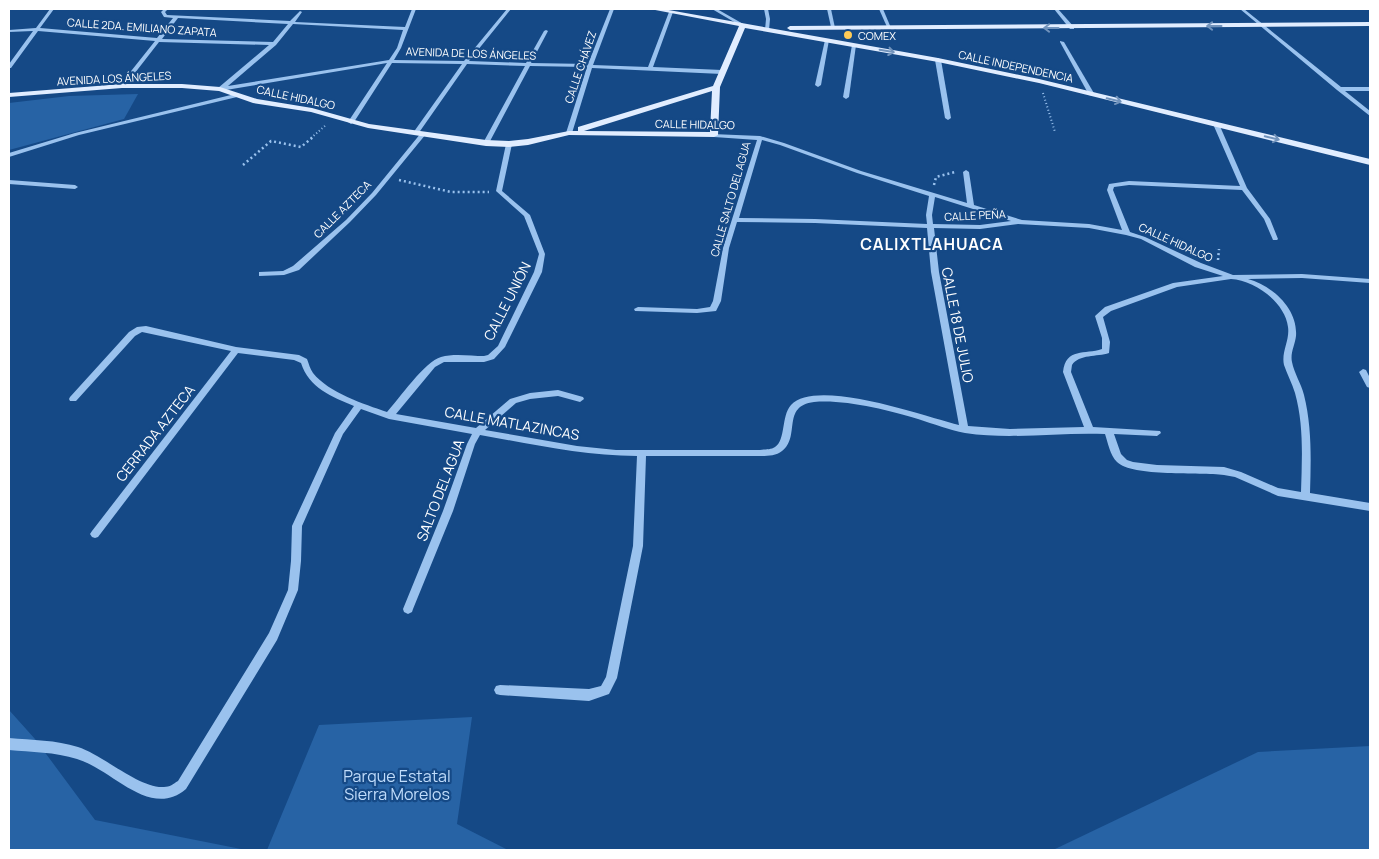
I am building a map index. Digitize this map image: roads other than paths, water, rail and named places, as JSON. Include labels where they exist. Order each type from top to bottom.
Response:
[{"type":"main road","name":"CALLE INDEPENDENCIA","points":[[653,9],[938,60],[1039,81],[1370,162]]},
{"type":"main road","points":[[768,30],[1370,24]]},
{"type":"main road","points":[[714,135],[716,87],[743,25]]},
{"type":"main road","name":"AVENIDA LOS ÁNGELES","points":[[9,96],[122,86],[182,86],[220,89]]},
{"type":"main road","points":[[569,133],[716,87]]},
{"type":"main road","points":[[220,89],[235,96]]},
{"type":"main road","name":"CALLE HIDALGO","points":[[235,96],[297,107],[351,122],[486,143],[509,144],[569,133],[714,135]]},
{"type":"street","points":[[9,67],[52,9]]},
{"type":"street","points":[[166,9],[163,14],[176,17],[293,22],[408,30]]},
{"type":"street","points":[[351,122],[391,61],[408,30],[414,9]]},
{"type":"street","points":[[419,134],[466,62],[509,9]]},
{"type":"street","name":"CALLE CHÁVEZ","points":[[569,133],[590,66],[612,9]]},
{"type":"street","points":[[714,9],[743,25]]},
{"type":"street","points":[[728,9],[728,16]]},
{"type":"street","points":[[766,9],[768,30]]},
{"type":"street","points":[[829,9],[833,28]]},
{"type":"street","points":[[881,9],[889,28]]},
{"type":"street","points":[[1242,9],[1370,114]]},
{"type":"street","points":[[1058,11],[1072,28]]},
{"type":"street","points":[[220,89],[274,44],[300,12]]},
{"type":"street","points":[[650,68],[671,12]]},
{"type":"street","points":[[122,86],[176,17]]},
{"type":"street","name":"CALLE 2DA. EMILIANO ZAPATA","points":[[9,31],[37,29],[158,40],[274,44]]},
{"type":"street","points":[[486,143],[546,31]]},
{"type":"street","points":[[818,86],[827,40]]},
{"type":"street","points":[[1062,42],[1092,95]]},
{"type":"street","points":[[846,97],[854,45]]},
{"type":"street","points":[[938,60],[948,118]]},
{"type":"street","name":"AVENIDA DE LOS ÁNGELES","points":[[220,89],[391,61],[590,66],[722,72]]},
{"type":"street","points":[[1339,89],[1370,89]]},
{"type":"street","name":"CALLE HIDALGO","points":[[9,155],[77,134],[235,96]]},
{"type":"street","points":[[1216,124],[1244,188],[1267,219],[1275,239]]},
{"type":"street","name":"CALLE AZTECA","points":[[262,274],[284,273],[296,268],[348,221],[389,176],[419,134]]},
{"type":"street","name":"CALLE HIDALGO","points":[[714,135],[760,138],[782,144],[859,172],[1021,222],[1089,226],[1127,233],[1143,238],[1198,266],[1232,277],[1302,276],[1370,281]]},
{"type":"street","name":"CALLE SALTO DEL AGUA","points":[[638,309],[697,311],[713,308],[717,301],[726,248],[760,138]]},
{"type":"street","name":"CALLE UNIÓN","points":[[389,416],[432,365],[442,359],[484,359],[491,357],[501,347],[530,289],[540,266],[542,254],[527,215],[499,191],[509,144]]},
{"type":"street","points":[[966,172],[971,206]]},
{"type":"street","points":[[9,182],[75,187]]},
{"type":"street","points":[[1127,233],[1110,190],[1111,185],[1129,183],[1244,188]]},
{"type":"street","name":"CALLE 18 DE JULIO","points":[[932,194],[929,208],[937,292],[964,429]]},
{"type":"street","name":"CALLE PEÑA","points":[[734,220],[816,221],[930,227],[980,227],[1021,222]]},
{"type":"street","points":[[1090,430],[1067,372],[1066,364],[1070,359],[1076,357],[1106,351],[1107,344],[1099,316],[1101,313],[1176,285],[1232,277],[1245,280],[1269,292],[1282,305],[1291,324],[1292,337],[1287,350],[1287,357],[1300,395],[1304,421],[1306,451],[1305,497]]},
{"type":"street","name":"CALLE MATLAZINCAS","points":[[73,399],[132,334],[146,328],[236,350],[302,359],[306,364],[309,374],[316,382],[359,406],[389,416],[577,449],[642,454],[760,453],[777,450],[783,445],[790,414],[794,406],[813,399],[838,400],[901,411],[964,429]]},
{"type":"street","name":"CERRADA AZTECA","points":[[95,534],[236,350]]},
{"type":"street","points":[[1367,373],[1370,385]]},
{"type":"street","name":"SALTO DEL AGUA","points":[[408,609],[448,511],[477,432],[513,402],[530,396],[558,393],[580,399]]},
{"type":"street","points":[[9,744],[79,753],[108,767],[146,791],[159,794],[172,792],[182,785],[273,636],[293,590],[297,526],[338,433],[359,406]]},
{"type":"street","points":[[964,429],[996,432],[1090,430],[1157,433]]},
{"type":"street","points":[[1109,431],[1115,452],[1125,463],[1152,467],[1223,471],[1237,474],[1264,488],[1305,497],[1370,507]]},
{"type":"street","points":[[500,690],[589,695],[605,690],[612,678],[638,546],[642,454]]},
{"type":"place","name":"COMEX","points":[[848,35]]},
{"type":"district","name":"CALIXTLAHUACA","points":[[932,244]]},
{"type":"park label","name":"Parque Estatal Sierra Morelos","points":[[397,785]]}]
